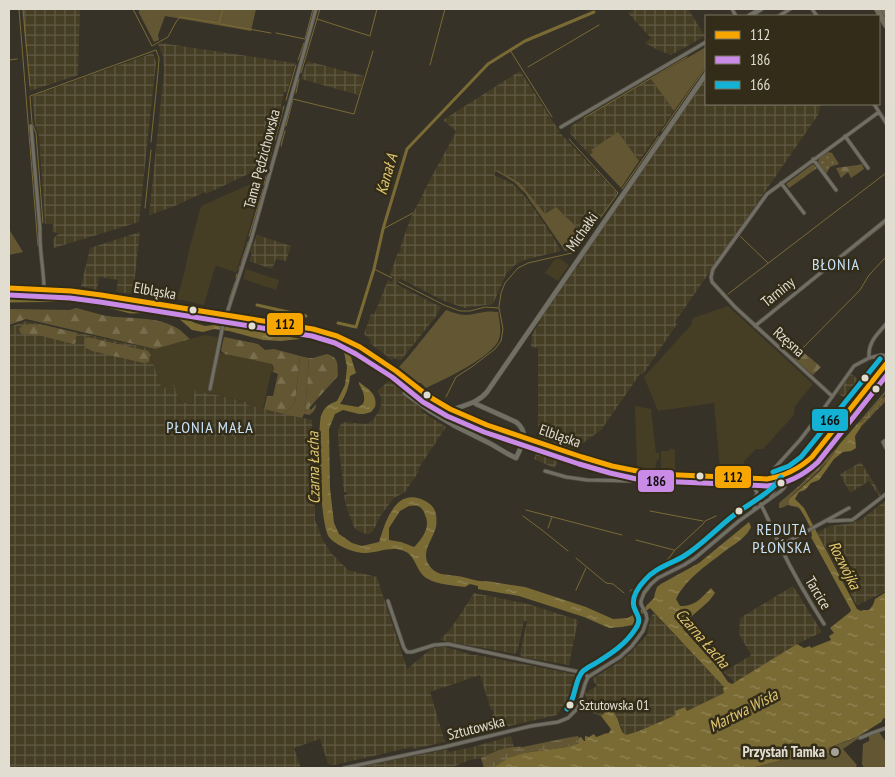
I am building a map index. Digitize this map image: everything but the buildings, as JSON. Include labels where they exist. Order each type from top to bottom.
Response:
[{"type":"highway","points":[[877,9],[886,25]]},
{"type":"highway","points":[[884,9],[886,13]]},
{"type":"main road","name":"Michałki","points":[[474,402],[483,397],[487,392],[705,75]]},
{"type":"main road","name":"Elbląska","points":[[9,288],[101,295],[330,333],[355,344],[394,370],[422,392],[462,415],[619,474],[788,481],[810,466],[885,363]]},
{"type":"main road","name":"Elbląska","points":[[374,357],[407,388],[436,408],[484,429],[514,436]]},
{"type":"main road","name":"Elbląska","points":[[640,475],[753,484],[775,481],[792,473],[806,463],[885,363]]},
{"type":"main road","points":[[407,388],[405,394],[450,424],[516,458],[524,436],[524,431],[516,422],[474,402],[452,410]]},
{"type":"main road","points":[[462,406],[462,415]]},
{"type":"main road","points":[[450,424],[455,417]]},
{"type":"street","name":"Tama Pędzichowska","points":[[210,389],[223,325],[250,242],[316,9]]},
{"type":"street","points":[[561,127],[705,43]]},
{"type":"street","points":[[875,105],[886,123]]},
{"type":"street","points":[[804,214],[781,183],[879,112]]},
{"type":"street","points":[[31,126],[44,276],[42,290]]},
{"type":"street","points":[[845,136],[868,168]]},
{"type":"street","points":[[813,159],[836,190]]},
{"type":"street","name":"Rzęsna","points":[[781,183],[761,201],[713,269],[712,282],[754,326],[832,396]]},
{"type":"street","name":"Tarniny","points":[[754,326],[886,220]]},
{"type":"street","points":[[869,358],[871,342],[886,324]]},
{"type":"street","points":[[772,471],[800,440],[854,366],[875,357],[885,363]]},
{"type":"street","points":[[886,440],[883,442],[886,448]]},
{"type":"street","name":"Elbląska","points":[[544,471],[587,480],[634,481],[640,475]]},
{"type":"street","points":[[769,499],[773,494],[775,481]]},
{"type":"street","points":[[388,601],[407,652],[434,645],[448,644],[584,673],[588,677],[620,657],[640,636],[646,625],[646,614],[641,604],[642,597],[651,584],[658,578],[695,558],[739,521],[782,491],[788,481]]},
{"type":"street","points":[[753,484],[757,493],[754,510]]},
{"type":"street","points":[[826,521],[852,520],[886,494]]},
{"type":"street","name":"Tarcice","points":[[756,496],[762,504],[802,590],[824,624]]},
{"type":"street","points":[[780,546],[849,508]]},
{"type":"street","name":"Sztutowska","points":[[344,768],[531,726],[558,722],[568,718],[578,708],[588,677]]},
{"type":"street","points":[[860,738],[886,728]]},
{"type":"shaded area","points":[[22,9],[80,9],[78,75],[30,91]]},
{"type":"shaded area","points":[[637,9],[688,9],[705,36],[671,55],[658,50],[645,43],[651,38],[628,13]]},
{"type":"shaded area","points":[[158,44],[295,63],[287,92],[284,92],[267,165],[206,194],[205,192],[170,208],[149,215],[164,72],[163,56]]},
{"type":"shaded area","points":[[153,53],[156,62],[139,222],[54,248],[53,239],[59,233],[52,232],[53,224],[45,224],[39,136],[35,125],[32,96]]},
{"type":"shaded area","points":[[307,61],[364,76],[359,95],[301,79]]},
{"type":"shaded area","points":[[520,71],[560,132],[557,134],[561,134],[617,193],[587,237],[556,207],[545,214],[520,183],[496,171],[494,175],[513,184],[528,200],[561,251],[524,260],[515,265],[507,272],[493,304],[464,308],[442,300],[401,279],[399,280],[396,284],[441,307],[434,319],[401,360],[393,358],[392,360],[370,343],[371,340],[364,334],[371,314],[374,315],[388,280],[392,282],[394,277],[390,275],[398,252],[400,252],[411,217],[456,132],[443,120]]},
{"type":"shaded area","points":[[651,79],[674,111],[639,161],[618,133],[592,150],[594,152],[590,155],[570,134],[571,126]]},
{"type":"shaded area","points":[[705,79],[705,105],[821,105],[818,115],[675,322],[677,324],[643,374],[640,374],[601,430],[576,448],[563,454],[554,468],[534,459],[539,446],[538,348],[531,347],[532,334]]},
{"type":"shaded area","points":[[264,178],[236,274],[217,266],[215,267],[204,305],[177,299],[201,206]]},
{"type":"shaded area","points":[[140,232],[132,294],[116,292],[118,280],[99,277],[97,290],[81,286],[90,248]]},
{"type":"shaded area","points":[[257,235],[291,246],[286,261],[276,259],[272,269],[249,261],[252,253],[250,252]]},
{"type":"shaded area","points":[[559,258],[569,265],[558,281],[545,273],[554,260]]},
{"type":"shaded area","points":[[246,269],[279,280],[276,290],[243,279]]},
{"type":"shaded area","points":[[728,306],[813,384],[795,406],[794,415],[763,449],[756,449],[744,461],[745,474],[720,470],[714,403],[658,411],[644,377],[691,325],[693,318]]},
{"type":"shaded area","points":[[26,321],[152,349],[151,357],[161,386],[165,388],[174,385],[179,401],[192,404],[195,390],[247,402],[247,405],[312,420],[315,521],[322,539],[331,553],[348,570],[377,577],[407,669],[431,649],[441,646],[471,655],[574,674],[579,681],[557,715],[496,729],[492,715],[494,714],[493,710],[491,710],[480,675],[430,692],[445,742],[413,749],[412,747],[334,765],[328,764],[320,739],[294,748],[301,768],[9,768],[9,327]]},
{"type":"shaded area","points":[[205,335],[218,337],[216,352],[272,364],[273,372],[271,372],[263,409],[247,405],[247,402],[195,390],[192,404],[182,402],[161,386],[151,357],[152,349]]},
{"type":"shaded area","points":[[851,374],[862,382],[859,391],[850,403],[838,393]]},
{"type":"shaded area","points":[[391,379],[404,390],[402,393],[422,409],[421,411],[446,427],[405,492],[394,498],[381,515],[373,531],[370,534],[366,534],[354,527],[347,509],[344,495],[347,494],[344,492],[338,430],[341,424],[345,422],[367,424],[373,420],[381,405],[381,397],[377,391]]},
{"type":"shaded area","points":[[635,406],[651,409],[656,453],[659,453],[659,459],[655,469],[652,471],[640,469],[637,466]]},
{"type":"shaded area","points":[[670,449],[675,451],[675,471],[662,470],[661,468],[661,451],[669,451]]},
{"type":"shaded area","points":[[861,462],[881,495],[879,496],[869,481],[850,493],[840,474]]},
{"type":"shaded area","points":[[886,500],[886,591],[858,605],[817,532],[830,526],[847,524],[862,519]]},
{"type":"shaded area","points":[[793,586],[822,632],[797,644],[734,682],[724,672],[751,655],[739,634],[740,618]]},
{"type":"shaded area","points":[[474,593],[528,604],[578,620],[569,665],[522,657],[520,654],[527,621],[524,621],[518,649],[515,654],[440,640],[452,627]]},
{"type":"shaded area","points":[[654,613],[724,687],[724,693],[687,711],[685,707],[677,715],[626,735],[623,733],[614,712],[610,710],[601,716],[590,712],[585,693],[597,686],[592,679],[629,654],[647,635],[651,616]]},
{"type":"shaded area","points":[[511,736],[514,747],[495,751],[451,768],[354,768],[448,749],[449,752]]},
{"type":"green space","points":[[139,9],[256,9],[251,31],[165,16],[158,35],[159,40],[154,42],[139,13]]},
{"type":"green space","points":[[705,48],[705,67],[674,111],[651,79]]},
{"type":"green space","points":[[618,132],[639,161],[621,188],[590,155],[593,152],[591,150]]},
{"type":"green space","points":[[828,152],[832,153],[839,164],[830,167],[826,174],[818,163],[819,158]]},
{"type":"green space","points":[[813,164],[817,168],[789,188],[786,184]]},
{"type":"green space","points":[[862,164],[864,169],[851,178],[848,172],[841,178],[836,168],[858,165]]},
{"type":"green space","points":[[497,170],[520,183],[545,214],[556,207],[587,237],[579,247],[565,251],[525,193],[514,182]]},
{"type":"green space","points":[[9,229],[23,252],[9,255]]},
{"type":"green space","points":[[76,308],[102,315],[139,318],[167,323],[177,328],[190,339],[155,349],[26,319],[9,325],[9,309],[70,310]]},
{"type":"green space","points":[[446,310],[466,315],[498,312],[500,336],[495,346],[478,360],[426,388],[399,367]]},
{"type":"green space","points":[[40,324],[77,333],[75,343],[38,335],[21,334],[19,329],[22,326]]},
{"type":"green space","points":[[87,337],[148,351],[150,354],[149,362],[144,363],[92,351],[86,348],[84,341]]},
{"type":"green space","points":[[224,337],[258,344],[265,350],[274,349],[300,356],[295,403],[284,414],[264,409],[267,396],[273,396],[278,374],[273,372],[272,364],[225,354],[221,351]]},
{"type":"green space","points":[[802,351],[821,367],[813,375],[794,359]]},
{"type":"green space","points":[[327,354],[336,360],[338,376],[309,408],[311,410],[316,404],[313,412],[309,415],[305,414],[309,358]]},
{"type":"green space","points":[[300,356],[309,358],[305,414],[302,418],[284,414],[295,403]]},
{"type":"green space","points":[[886,390],[882,399],[886,396],[886,401],[861,427],[861,423],[858,423]]},
{"type":"green space","points":[[839,446],[821,468],[789,499],[793,506],[799,508],[788,505],[779,508],[779,503]]},
{"type":"green space","points":[[879,732],[886,742],[886,767],[864,768],[862,764],[863,744],[869,741],[869,736]]},
{"type":"green space","points":[[859,735],[859,738],[843,749],[857,765],[855,768],[751,768],[825,749],[826,753],[828,748]]},
{"type":"green space","points":[[578,736],[579,743],[567,747],[524,753],[493,768],[484,768],[481,758],[506,748],[523,747]]},
{"type":"water","name":"Martwa Wisła","points":[[165,310],[177,313],[205,326],[214,325],[233,328],[237,326],[280,336],[320,335],[343,344],[349,351],[356,373],[350,376],[347,391],[340,404],[358,407],[363,404],[364,396],[359,382],[372,392],[376,402],[371,412],[359,414],[343,410],[335,414],[329,429],[330,488],[334,523],[339,534],[352,543],[362,546],[379,542],[384,526],[397,503],[412,497],[421,499],[431,505],[436,515],[436,528],[426,556],[429,565],[436,572],[479,581],[525,587],[586,607],[613,619],[628,618],[646,607],[654,598],[657,587],[699,563],[749,522],[751,527],[744,536],[693,577],[676,599],[680,606],[685,606],[697,601],[711,588],[715,593],[709,601],[684,623],[683,629],[718,667],[728,682],[732,684],[797,644],[804,648],[810,646],[811,648],[831,640],[829,636],[834,633],[830,628],[851,610],[811,537],[806,518],[799,507],[789,503],[789,499],[820,471],[858,423],[862,423],[855,436],[856,448],[843,452],[834,459],[819,480],[811,483],[805,490],[799,492],[795,499],[804,508],[857,609],[861,611],[869,610],[875,599],[886,592],[886,717],[859,736],[828,748],[829,753],[825,749],[751,768],[493,768],[509,758],[524,753],[567,747],[579,743],[579,738],[581,737],[585,741],[585,736],[589,737],[594,734],[596,737],[609,733],[611,729],[601,716],[609,710],[615,714],[621,730],[626,735],[676,715],[675,711],[685,707],[687,711],[724,693],[724,687],[650,608],[636,619],[638,624],[609,628],[584,617],[519,596],[478,589],[478,586],[470,584],[465,587],[431,581],[421,573],[411,556],[404,551],[390,549],[362,553],[346,549],[336,543],[329,537],[323,516],[319,440],[321,416],[325,408],[337,401],[345,385],[347,367],[344,352],[336,346],[309,338],[281,341],[263,340],[229,331],[214,329],[203,332],[192,330],[176,316],[158,311]],"holes":[[[409,506],[421,508],[427,519],[425,532],[414,547],[389,540],[389,528],[400,511]]]},
{"type":"waterway","points":[[19,9],[38,246]]},
{"type":"waterway","points":[[23,9],[30,86]]},
{"type":"waterway","points":[[133,9],[152,46],[168,37],[180,17],[219,23],[223,9]]},
{"type":"waterway","points":[[276,33],[305,39],[313,9]]},
{"type":"waterway","points":[[301,73],[320,9]]},
{"type":"waterway","points":[[317,19],[370,36],[377,9]]},
{"type":"waterway","points":[[430,65],[445,9]]},
{"type":"waterway","name":"Kanał A","points":[[338,323],[356,327],[407,149],[488,64],[525,41],[594,12]]},
{"type":"waterway","points":[[220,24],[271,33]]},
{"type":"waterway","points":[[528,67],[599,25]]},
{"type":"waterway","points":[[298,60],[304,43]]},
{"type":"waterway","points":[[43,223],[36,133],[32,123],[30,96],[156,50],[159,58],[151,142]]},
{"type":"waterway","points":[[510,50],[552,117]]},
{"type":"waterway","points":[[286,126],[293,99],[354,114],[373,51]]},
{"type":"waterway","points":[[584,118],[687,57]]},
{"type":"waterway","points":[[9,60],[17,59]]},
{"type":"waterway","points":[[286,100],[296,65]]},
{"type":"waterway","points":[[662,131],[705,68]]},
{"type":"waterway","points":[[296,93],[299,79]]},
{"type":"waterway","points":[[275,140],[284,106]]},
{"type":"waterway","points":[[281,146],[285,131]]},
{"type":"waterway","points":[[622,189],[659,136]]},
{"type":"waterway","points":[[569,139],[618,193],[598,221]]},
{"type":"waterway","points":[[269,161],[273,145]]},
{"type":"waterway","points":[[145,208],[151,150]]},
{"type":"waterway","points":[[728,294],[886,173]]},
{"type":"waterway","points":[[264,185],[266,176]]},
{"type":"waterway","points":[[249,236],[263,189]]},
{"type":"waterway","points":[[383,229],[413,213]]},
{"type":"waterway","points":[[778,309],[886,223]]},
{"type":"waterway","points":[[740,236],[768,263]]},
{"type":"waterway","points":[[241,263],[248,242]]},
{"type":"waterway","points":[[499,307],[505,283],[518,268],[528,263],[572,253]]},
{"type":"waterway","points":[[795,356],[860,290],[869,275],[886,257]]},
{"type":"waterway","points":[[239,270],[240,266]]},
{"type":"waterway","points":[[374,269],[392,278]]},
{"type":"waterway","points":[[236,278],[237,274]]},
{"type":"waterway","points":[[229,300],[235,282]]},
{"type":"waterway","points":[[399,282],[460,311],[470,311],[485,307],[499,308],[503,329],[501,341],[495,349],[456,377],[446,397]]},
{"type":"waterway","name":"Czarna Łacha","points":[[9,300],[84,299],[131,311],[158,310],[166,312]]},
{"type":"waterway","name":"Kanał A","points":[[257,305],[306,316]]},
{"type":"waterway","points":[[763,322],[775,312]]},
{"type":"waterway","name":"Rozwójka","points":[[861,425],[882,399]]},
{"type":"waterway","points":[[526,510],[622,535]]},
{"type":"waterway","points":[[650,511],[703,521]]},
{"type":"waterway","points":[[523,516],[568,551]]},
{"type":"waterway","points":[[630,591],[669,558],[705,521],[716,516]]},
{"type":"waterway","points":[[548,528],[552,517]]},
{"type":"waterway","points":[[636,540],[674,550]]},
{"type":"waterway","points":[[576,558],[606,583],[613,584],[624,593]]},
{"type":"waterway","points":[[576,590],[586,568]]},
{"type":"transit line","name":"112","points":[[9,288],[71,291],[101,295],[313,329],[337,336],[360,347],[396,371],[428,396],[450,409],[487,425],[612,466],[657,474],[767,479],[791,471],[812,457],[886,364]]},
{"type":"transit line","name":"186","points":[[9,295],[70,298],[100,302],[312,336],[335,343],[356,354],[392,377],[423,402],[447,416],[484,432],[579,464],[641,480],[767,486],[788,481],[801,475],[818,462],[886,376]]},
{"type":"transit line","name":"166","points":[[773,472],[789,466],[801,457],[880,359]]},
{"type":"transit line","name":"166","points":[[567,709],[572,700],[578,679],[583,671],[618,648],[628,639],[638,625],[639,619],[633,603],[636,592],[643,582],[653,572],[697,547],[734,515],[766,493],[781,477]]},
{"type":"place","name":"Sztutowska 01","points":[[570,705]]},
{"type":"place","name":"Przystań Tamka","points":[[835,752]]},
{"type":"district","name":"BŁONIA","points":[[836,264]]},
{"type":"district","name":"PŁONIA MAŁA","points":[[210,427]]},
{"type":"district","name":"REDUTA PŁOŃSKA","points":[[782,538]]}]
